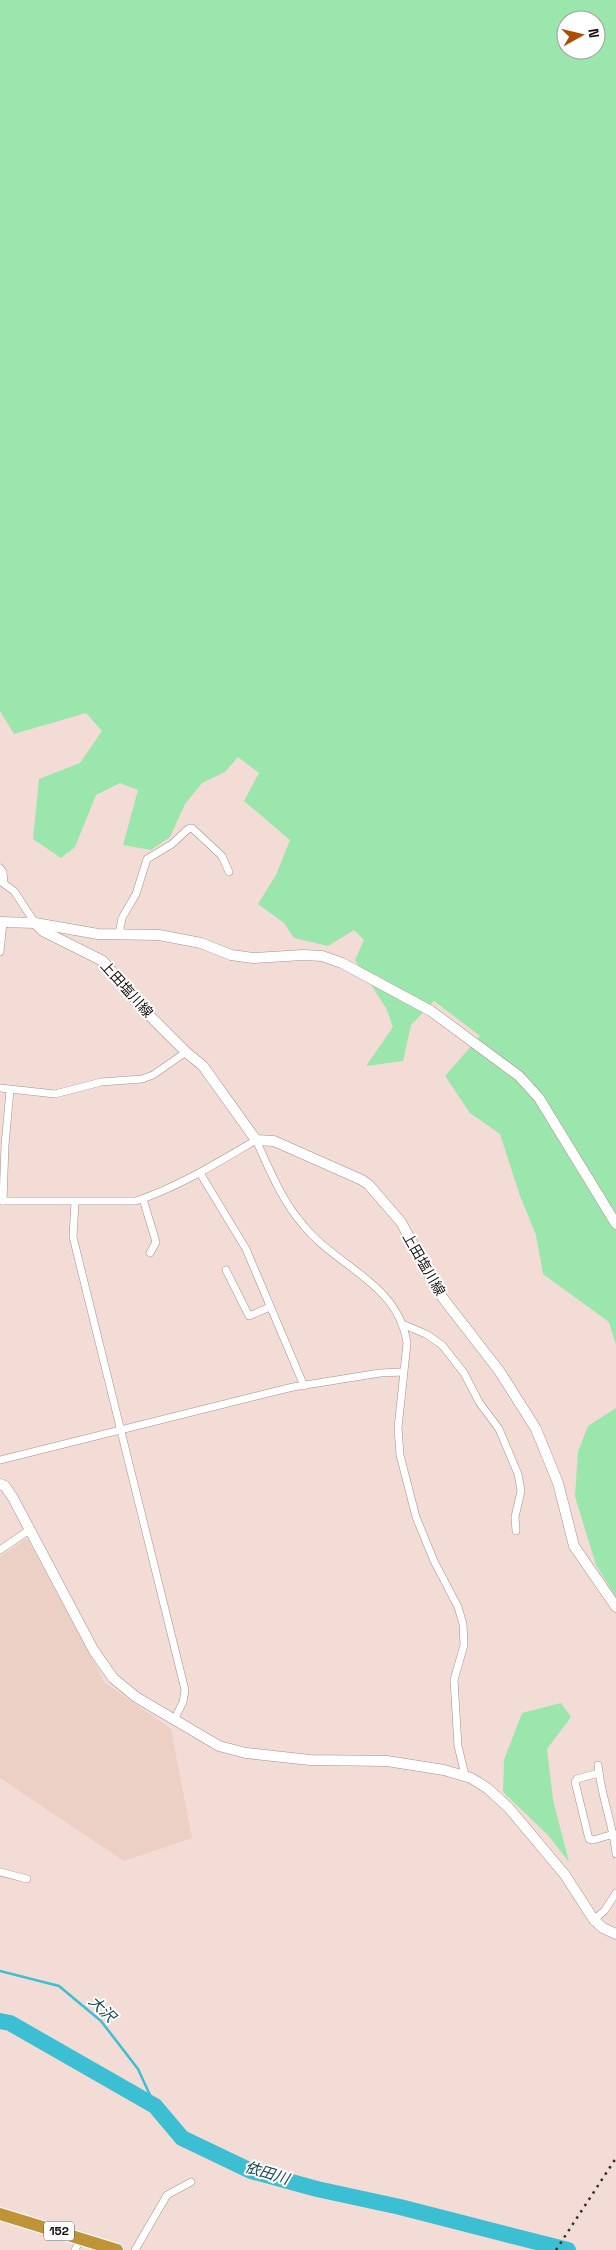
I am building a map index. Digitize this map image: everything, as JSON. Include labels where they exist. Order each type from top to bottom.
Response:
[{"type":"highway","name":"152","points":[[0,2214],[117,2250]]},
{"type":"main road","points":[[2,922],[34,923],[78,932],[159,934],[182,938],[231,955],[253,958],[303,955],[322,956],[369,976],[431,1011],[520,1076],[539,1098],[616,1224]]},
{"type":"main road","name":"上田塩川線","points":[[34,923],[43,931],[103,961],[123,986],[186,1052],[203,1066],[256,1140],[274,1141],[370,1185],[401,1222],[439,1293],[500,1372],[536,1429],[558,1482],[574,1546],[616,1608]]},
{"type":"main road","points":[[0,1484],[5,1486],[13,1498],[94,1651],[113,1678],[147,1705],[219,1746],[246,1753],[310,1760],[387,1761],[465,1775],[487,1788],[508,1807],[565,1875],[594,1920],[616,1934]]},
{"type":"street","points":[[119,934],[122,918],[136,894],[147,860],[172,844],[188,829],[192,828],[222,856],[229,872]]},
{"type":"street","points":[[0,868],[4,872],[2,882],[14,892],[34,923]]},
{"type":"street","points":[[0,952],[2,922]]},
{"type":"street","points":[[0,1088],[55,1094],[102,1082],[142,1079],[153,1075],[186,1052]]},
{"type":"street","points":[[10,1090],[1,1201],[136,1201],[200,1172],[256,1140],[282,1196],[304,1228],[331,1253],[368,1278],[392,1305],[402,1324],[407,1343],[398,1428],[400,1455],[406,1484],[416,1517],[434,1561],[458,1607],[462,1624],[464,1645],[454,1680],[458,1746],[465,1775]]},
{"type":"street","points":[[200,1172],[246,1249],[304,1386]]},
{"type":"street","points":[[143,1199],[156,1242],[150,1253]]},
{"type":"street","points":[[75,1202],[73,1236],[185,1690],[183,1702],[174,1720]]},
{"type":"street","points":[[226,1270],[249,1316],[270,1307]]},
{"type":"street","points":[[402,1324],[426,1334],[442,1345],[464,1372],[479,1402],[499,1429],[518,1474],[521,1491],[515,1517],[516,1531]]},
{"type":"street","points":[[0,1460],[304,1386],[380,1373],[403,1372]]},
{"type":"street","points":[[0,1550],[29,1530]]},
{"type":"street","points":[[614,1834],[593,1840],[589,1839],[575,1782],[577,1779],[598,1769],[605,1806],[614,1834],[616,1854]]},
{"type":"street","points":[[0,1872],[27,1880]]},
{"type":"street","points":[[594,1920],[605,1910],[616,1893]]},
{"type":"street","points":[[135,2250],[167,2195],[191,2182]]},
{"type":"street","points":[[75,2250],[81,2238]]},
{"type":"shaded area","points":[[27,1538],[105,1683],[171,1729],[192,1838],[124,1861],[0,1778],[0,1557]]},
{"type":"green space","points":[[0,0],[616,0],[616,1345],[609,1322],[543,1274],[536,1235],[520,1196],[500,1134],[470,1113],[445,1076],[480,1036],[434,1001],[411,1025],[403,1061],[366,1066],[393,1027],[386,1008],[355,960],[364,940],[354,930],[328,946],[294,938],[284,923],[258,904],[276,875],[290,840],[244,801],[259,773],[238,757],[225,772],[202,783],[185,804],[170,837],[151,850],[123,845],[138,790],[120,783],[96,795],[75,847],[61,858],[33,839],[39,779],[80,763],[102,731],[86,713],[14,734],[0,711]]},
{"type":"green space","points":[[616,1408],[616,1597],[596,1565],[575,1496],[578,1452],[588,1426]]},
{"type":"green space","points":[[561,1703],[571,1717],[547,1749],[553,1800],[569,1862],[548,1835],[503,1792],[504,1760],[522,1713]]},
{"type":"waterway","name":"大沢","points":[[0,1971],[59,1986],[101,2021],[138,2069],[155,2106]]},
{"type":"waterway","name":"依田川","points":[[0,2021],[10,2023],[155,2106],[182,2138],[251,2171],[317,2189],[400,2207],[568,2250]]},
{"type":"railway","points":[[556,2250],[616,2158]]}]
